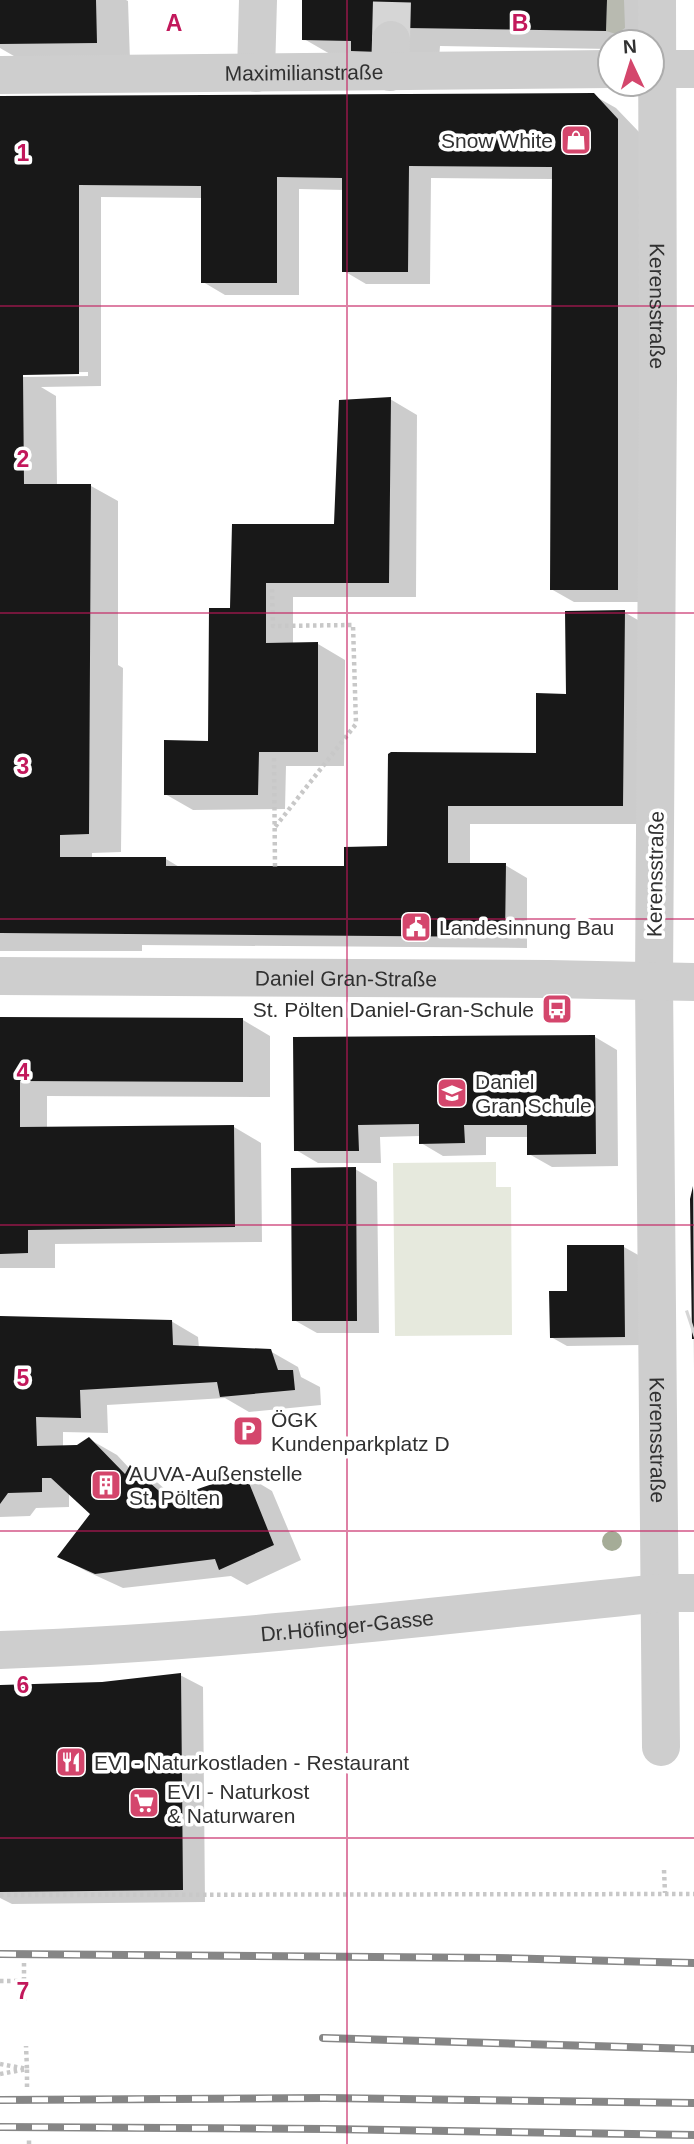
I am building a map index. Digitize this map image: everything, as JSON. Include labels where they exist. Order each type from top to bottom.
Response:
[{"type":"street","points":[[256,73],[258,0]]},
{"type":"street","name":"Kerensstraße","points":[[657,0],[668,69],[654,982],[675,1329],[678,1593],[661,1747]]},
{"type":"street","name":"Maximilianstraße","points":[[0,75],[256,73],[391,56],[596,68]]},
{"type":"street","name":"Daniel Gran-Straße","points":[[0,976],[694,982]]},
{"type":"street","name":"Dr.Höfinger-Gasse","points":[[0,1650],[70,1648],[214,1636],[678,1593]]},
{"type":"path","points":[[272,589],[273,626],[353,625],[356,724],[275,827]]},
{"type":"path","points":[[274,758],[275,867]]},
{"type":"path","points":[[664,1870],[664,1893]]},
{"type":"path","points":[[0,1895],[694,1894]]},
{"type":"path","points":[[24,1963],[24,2001]]},
{"type":"path","points":[[0,1981],[24,1981]]},
{"type":"path","points":[[26,2046],[27,2088]]},
{"type":"path","points":[[0,2064],[27,2069]]},
{"type":"path","points":[[0,2074],[27,2069]]},
{"type":"shaded area","points":[[607,0],[624,0],[625,28],[606,28]]},
{"type":"shaded area","points":[[496,1162],[496,1187],[511,1187],[512,1335],[395,1336],[393,1163]]},
{"type":"building","points":[[0,0],[96,0],[97,43],[0,44]]},
{"type":"building","points":[[302,0],[607,0],[606,28],[596,28],[596,31],[407,28],[407,41],[380,52],[351,51],[351,41],[302,40]]},
{"type":"building","points":[[594,93],[618,119],[618,590],[550,590],[552,167],[409,166],[408,272],[342,272],[342,178],[277,177],[277,283],[201,283],[201,186],[79,185],[79,374],[23,375],[24,484],[91,484],[89,834],[60,835],[60,857],[166,857],[166,866],[344,866],[344,847],[387,846],[388,754],[536,753],[536,693],[566,694],[565,611],[625,610],[623,806],[448,806],[448,863],[506,863],[505,937],[0,933],[0,96]]},
{"type":"building","points":[[391,397],[389,583],[266,583],[266,643],[318,642],[318,752],[259,752],[258,795],[164,795],[164,740],[208,741],[209,608],[230,608],[232,524],[334,524],[339,400]]},
{"type":"building","points":[[0,1017],[243,1018],[243,1082],[20,1081],[20,1127],[234,1125],[235,1227],[28,1230],[28,1253],[0,1254]]},
{"type":"building","points":[[595,1035],[596,1154],[527,1155],[527,1125],[464,1125],[465,1143],[419,1144],[419,1124],[358,1125],[359,1151],[294,1151],[293,1037]]},
{"type":"building","points":[[356,1167],[357,1321],[292,1321],[291,1168]]},
{"type":"building","points":[[693,1186],[694,1339],[692,1339],[690,1199]]},
{"type":"building","points":[[567,1245],[624,1245],[625,1337],[550,1338],[549,1291],[567,1291]]},
{"type":"building","points":[[0,1316],[172,1320],[173,1345],[271,1349],[278,1370],[293,1370],[295,1390],[220,1397],[217,1382],[80,1390],[81,1418],[36,1417],[37,1446],[77,1445],[89,1437],[125,1474],[130,1465],[168,1499],[245,1473],[274,1545],[219,1570],[215,1559],[95,1574],[57,1557],[90,1514],[51,1478],[42,1478],[42,1492],[8,1493],[0,1504]]},
{"type":"building","points":[[181,1673],[183,1890],[0,1892],[0,1685],[102,1682]]},
{"type":"tunnel","points":[[391,40],[392,0]]},
{"type":"railway","points":[[0,1954],[496,1958],[694,1963]]},
{"type":"railway","points":[[323,2038],[694,2049]]},
{"type":"railway","points":[[0,2100],[326,2098],[694,2103]]},
{"type":"railway","points":[[0,2127],[694,2135]]},
{"type":"place","name":"Snow White","points":[[576,140]]},
{"type":"place","name":"Landesinnung Bau","points":[[416,927]]},
{"type":"place","name":"St. Pölten Daniel-Gran-Schule","points":[[557,1009]]},
{"type":"place","name":"Daniel Gran Schule","points":[[452,1093]]},
{"type":"place","name":"ÖGK Kundenparkplatz D","points":[[248,1431]]},
{"type":"place","name":"AUVA-Außenstelle St. Pölten","points":[[106,1485]]},
{"type":"place","name":"EVI - Naturkostladen - Restaurant","points":[[71,1762]]},
{"type":"place","name":"EVI - Naturkost & Naturwaren","points":[[144,1803]]}]
